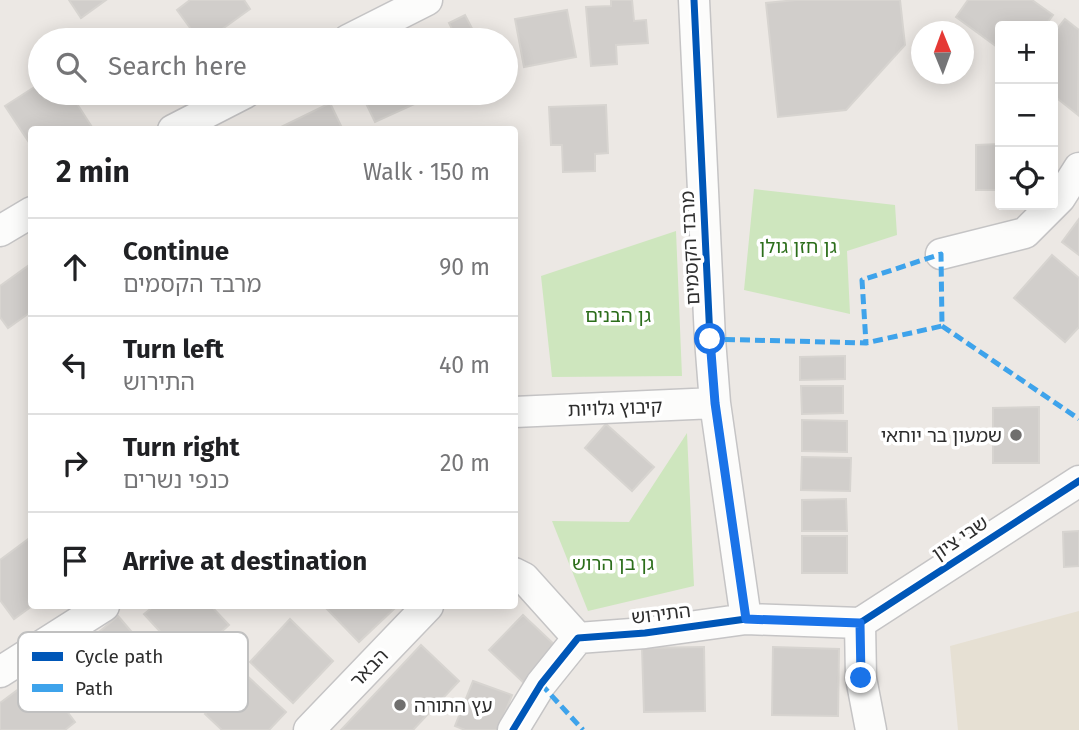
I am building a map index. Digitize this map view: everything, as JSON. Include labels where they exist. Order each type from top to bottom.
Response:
[{"type":"street","points":[[372,28],[427,0]]},
{"type":"street","name":"מרבד הקסמים","points":[[694,0],[715,403],[746,619]]},
{"type":"street","points":[[181,126],[222,105]]},
{"type":"street","points":[[941,254],[1025,233],[1060,198],[1079,168]]},
{"type":"street","points":[[0,232],[28,214]]},
{"type":"street","name":"קיבוץ גלויות","points":[[518,412],[715,403]]},
{"type":"street","name":"שבי ציון","points":[[860,623],[1079,481]]},
{"type":"street","points":[[513,730],[541,684],[578,638],[524,578],[518,575]]},
{"type":"street","points":[[63,632],[99,609]]},
{"type":"street","name":"הבאר","points":[[309,730],[425,609]]},
{"type":"street","name":"התירוש","points":[[578,638],[645,633],[746,619],[860,623]]},
{"type":"street","points":[[860,623],[861,678],[871,730]]},
{"type":"street","points":[[0,672],[18,661]]},
{"type":"shaded area","points":[[1079,611],[1079,730],[958,730],[950,646]]},
{"type":"green space","name":"גן חזן גולן","points":[[754,189],[895,205],[897,235],[847,251],[850,314],[744,290]]},
{"type":"green space","name":"גן הבנים","points":[[676,231],[682,376],[552,377],[541,276]]},
{"type":"green space","name":"גן בן הרוש","points":[[687,433],[694,586],[588,611],[552,521],[629,522]]},
{"type":"building","points":[[69,0],[106,0],[81,18]]},
{"type":"building","points":[[190,0],[244,0],[250,9],[224,28],[190,28],[177,10]]},
{"type":"building","points":[[611,0],[632,0],[634,21],[646,20],[648,43],[616,45],[617,64],[591,66],[586,7],[611,6]]},
{"type":"building","points":[[796,0],[900,0],[905,45],[846,110],[778,117],[766,3]]},
{"type":"building","points":[[968,0],[1032,0],[1053,15],[1049,21],[995,21],[995,45],[974,30],[974,21],[962,21],[956,17]]},
{"type":"building","points":[[567,10],[576,57],[524,67],[515,19]]},
{"type":"building","points":[[465,15],[472,28],[452,28],[449,23]]},
{"type":"building","points":[[1065,19],[1079,30],[1078,115],[1058,99],[1058,28]]},
{"type":"building","points":[[28,91],[28,105],[78,105],[91,126],[28,126],[28,141],[5,106]]},
{"type":"building","points":[[331,105],[341,126],[283,126]]},
{"type":"building","points":[[367,105],[412,105],[375,122]]},
{"type":"building","points":[[606,105],[608,153],[595,154],[595,171],[563,172],[562,145],[551,145],[549,107]]},
{"type":"building","points":[[995,144],[995,190],[976,190],[976,145]]},
{"type":"building","points":[[1079,219],[1079,255],[1062,242]]},
{"type":"building","points":[[1052,255],[1079,278],[1079,327],[1065,342],[1014,298]]},
{"type":"building","points":[[28,266],[28,314],[8,328],[0,317],[0,286]]},
{"type":"building","points":[[845,356],[845,379],[800,380],[800,357]]},
{"type":"building","points":[[801,386],[843,386],[843,413],[802,414]]},
{"type":"building","name":"שמעון בר יוחאי","points":[[1039,407],[1039,463],[993,463],[993,408]]},
{"type":"building","points":[[802,420],[847,421],[847,452],[802,451]]},
{"type":"building","points":[[606,424],[654,467],[632,491],[585,448]]},
{"type":"building","points":[[802,457],[851,458],[850,491],[801,490]]},
{"type":"building","points":[[846,499],[847,531],[802,531],[802,500]]},
{"type":"building","points":[[1079,531],[1079,566],[1064,567],[1063,532]]},
{"type":"building","points":[[802,536],[847,536],[847,573],[802,573]]},
{"type":"building","points":[[28,539],[28,609],[14,619],[0,600],[0,560]]},
{"type":"building","points":[[150,609],[214,609],[229,625],[221,632],[160,632],[144,614]]},
{"type":"building","points":[[327,609],[394,609],[359,642]]},
{"type":"building","points":[[523,615],[558,648],[524,683],[489,650]]},
{"type":"building","points":[[118,616],[132,632],[99,632]]},
{"type":"building","points":[[290,619],[333,661],[293,703],[250,662]]},
{"type":"building","name":"עץ התורה","points":[[421,645],[459,681],[413,730],[341,730]]},
{"type":"building","points":[[704,647],[705,711],[644,712],[642,648]]},
{"type":"building","points":[[773,647],[839,649],[838,716],[772,715]]},
{"type":"building","points":[[248,677],[286,712],[269,730],[222,730],[205,714],[248,712]]},
{"type":"building","points":[[473,681],[512,695],[498,730],[465,730],[455,726]]},
{"type":"building","points":[[18,690],[18,712],[68,712],[75,722],[65,730],[0,730],[0,703]]},
{"type":"marked path","points":[[710,339],[866,343],[862,280],[941,254],[942,326],[866,343]]},
{"type":"marked path","points":[[942,326],[1079,419]]},
{"type":"marked path","points":[[541,684],[583,730]]},
{"type":"cycle path","points":[[694,0],[715,403],[746,619]]},
{"type":"cycle path","points":[[513,730],[541,684],[578,638],[645,633],[746,619],[860,623],[1079,481]]},
{"type":"place","name":"שמעון בר יוחאי","points":[[1016,435]]},
{"type":"place","name":"עץ התורה","points":[[400,705]]},
{"type":"route","points":[[710,339],[715,403],[746,619],[860,623],[861,678]]}]
